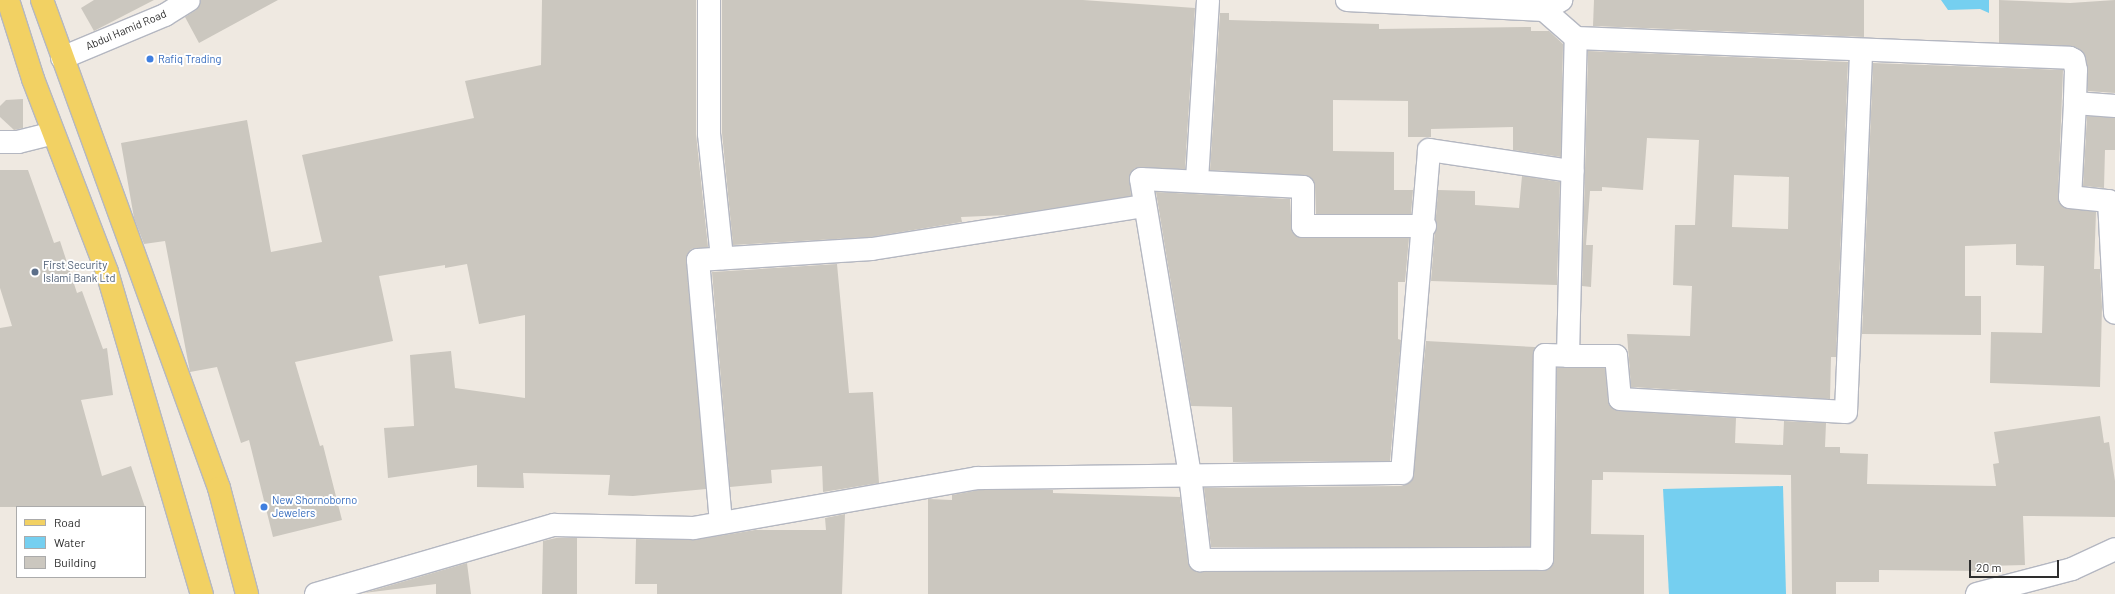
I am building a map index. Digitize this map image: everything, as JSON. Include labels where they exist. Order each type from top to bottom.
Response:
[{"type":"main road","points":[[8,0],[53,133],[107,272],[202,594]]},
{"type":"main road","points":[[42,0],[219,488],[247,594]]},
{"type":"street","name":"Abdul Hamid Road","points":[[62,58],[166,15],[189,0]]},
{"type":"street","points":[[709,0],[710,134],[722,258]]},
{"type":"street","points":[[1197,180],[1208,0]]},
{"type":"street","points":[[1347,0],[1553,5],[1576,38],[1568,356]]},
{"type":"street","points":[[1576,38],[1861,51],[2070,58],[2074,60],[2076,70],[2070,197],[2109,201],[2115,313]]},
{"type":"street","points":[[1425,226],[1303,226],[1303,187],[1197,180],[1141,179],[1190,476],[1200,560],[1542,559],[1545,355],[1616,356],[1620,398],[1846,412],[1861,51]]},
{"type":"street","points":[[2074,103],[2115,106]]},
{"type":"street","points":[[0,142],[18,142],[53,133]]},
{"type":"street","points":[[316,594],[554,525],[694,528],[977,478],[1402,473],[1425,226],[1429,150],[1572,171]]},
{"type":"street","points":[[721,523],[698,260],[872,249],[1145,206]]},
{"type":"street","points":[[1977,594],[2072,569],[2115,549]]},
{"type":"water","points":[[1941,0],[1989,0],[1989,13],[1980,9],[1948,10]]},
{"type":"water","points":[[1783,486],[1786,594],[1669,594],[1663,489]]},
{"type":"building","points":[[94,0],[154,0],[94,31],[81,8]]},
{"type":"building","points":[[201,0],[278,0],[199,43],[185,17],[196,10]]},
{"type":"building","points":[[542,0],[696,0],[696,134],[708,247],[691,249],[686,261],[706,489],[633,496],[608,495],[610,475],[523,473],[524,488],[477,487],[477,465],[388,478],[384,428],[414,426],[410,355],[451,351],[455,388],[525,398],[525,315],[479,324],[467,264],[445,268],[445,265],[379,276],[393,341],[295,362],[320,446],[323,445],[342,520],[273,537],[249,440],[241,443],[217,367],[190,372],[165,241],[144,244],[134,218],[121,143],[247,120],[271,252],[322,242],[302,155],[474,118],[465,81],[541,65]]},
{"type":"building","points":[[722,0],[1083,0],[1195,8],[1185,169],[1135,168],[1130,174],[1131,196],[1009,215],[961,217],[962,222],[871,237],[733,245],[722,133]]},
{"type":"building","points":[[1594,0],[1864,0],[1864,37],[1593,26]]},
{"type":"building","points":[[1999,0],[2070,3],[2115,0],[2115,93],[2088,91],[2086,58],[2076,47],[1999,43]]},
{"type":"building","points":[[1220,13],[1229,13],[1229,20],[1379,24],[1379,29],[1531,27],[1531,31],[1549,31],[1563,44],[1561,157],[1513,150],[1513,127],[1431,129],[1431,137],[1408,137],[1408,101],[1333,100],[1333,151],[1394,152],[1394,190],[1413,190],[1411,214],[1316,214],[1315,187],[1309,176],[1210,170]]},
{"type":"building","points":[[1588,51],[1848,62],[1836,357],[1831,357],[1830,399],[1631,387],[1627,334],[1690,336],[1692,286],[1673,285],[1675,225],[1695,225],[1699,140],[1647,138],[1643,190],[1602,187],[1602,191],[1590,191],[1586,245],[1593,245],[1591,287],[1582,286]],"holes":[[[1734,175],[1789,177],[1788,229],[1732,227]]]},
{"type":"building","points":[[1873,63],[2063,70],[2058,197],[2063,207],[2096,212],[2094,269],[2100,269],[2102,307],[2100,387],[1990,383],[1991,332],[2042,333],[2044,266],[2016,265],[2016,244],[1965,246],[1965,296],[1981,296],[1981,335],[1862,334]]},
{"type":"building","points":[[23,99],[23,128],[14,130],[0,117],[0,106],[6,100]]},
{"type":"building","points":[[2087,116],[2115,118],[2115,150],[2105,150],[2104,188],[2083,186]]},
{"type":"building","points":[[0,170],[28,170],[54,243],[60,241],[77,293],[82,291],[103,349],[107,348],[113,395],[81,400],[102,476],[131,466],[145,506],[0,507],[0,328],[12,326],[0,288]]},
{"type":"building","points":[[1522,176],[1560,182],[1557,285],[1431,281],[1438,190],[1475,191],[1475,205],[1519,208]]},
{"type":"building","points":[[1156,192],[1290,199],[1292,232],[1303,238],[1409,238],[1405,282],[1398,282],[1398,339],[1401,340],[1390,461],[1233,462],[1232,407],[1191,406]]},
{"type":"building","points":[[837,264],[849,393],[873,392],[879,483],[823,492],[822,466],[771,470],[772,483],[730,487],[712,272]]},
{"type":"building","points":[[1426,341],[1535,347],[1530,547],[1211,547],[1204,488],[1402,486],[1412,480]]},
{"type":"building","points":[[1557,368],[1605,368],[1608,400],[1619,411],[1736,418],[1735,443],[1783,445],[1784,421],[1826,423],[1825,447],[1840,447],[1840,453],[1868,454],[1867,484],[1996,486],[1993,464],[1999,463],[1994,432],[2100,416],[2104,443],[2109,442],[2115,481],[2115,517],[2023,516],[2025,565],[1986,566],[1985,571],[1879,570],[1879,582],[1836,582],[1836,594],[1792,594],[1791,475],[1603,472],[1603,480],[1592,480],[1591,534],[1644,535],[1644,594],[928,594],[928,499],[952,500],[952,495],[979,490],[1053,490],[1053,493],[1180,497],[1188,562],[1200,572],[1548,570],[1554,559]]},
{"type":"building","points":[[845,514],[842,594],[657,594],[657,584],[635,584],[636,539],[694,540],[755,530],[826,530],[825,518]]},
{"type":"building","points":[[556,538],[577,538],[577,594],[542,594],[543,541]]},
{"type":"building","points":[[467,563],[471,594],[436,594],[436,584],[364,593]]},
{"type":"place","name":"Rafiq Trading","points":[[150,59]]},
{"type":"place","name":"First Security Islami Bank Ltd","points":[[35,272]]},
{"type":"place","name":"New Shornoborno Jewelers","points":[[264,507]]}]
